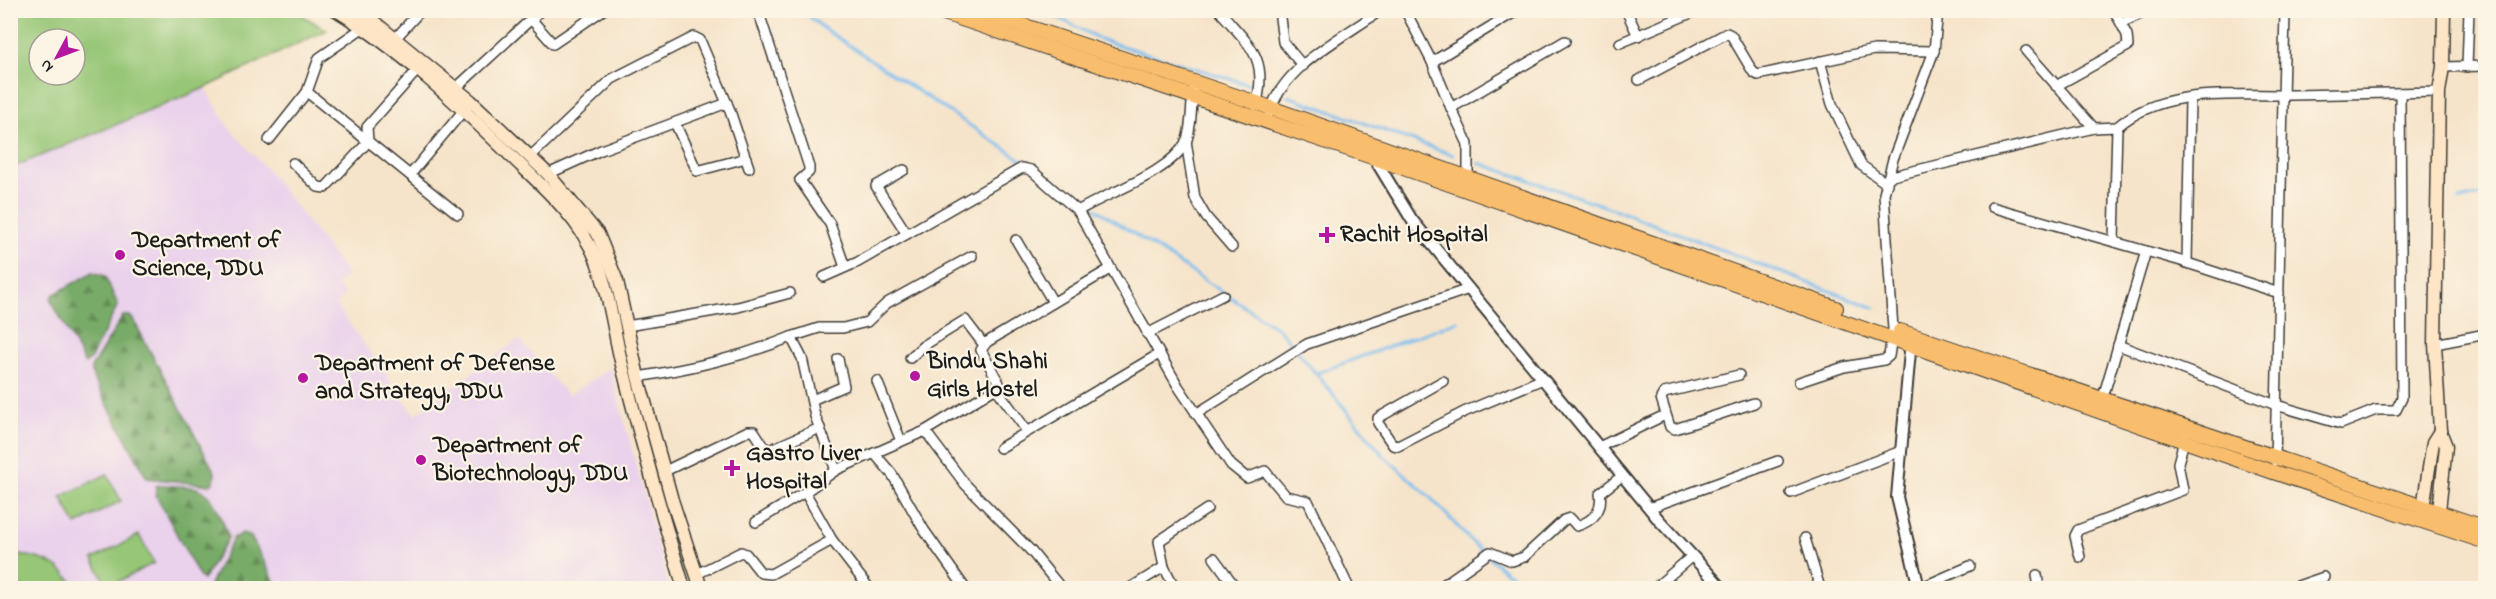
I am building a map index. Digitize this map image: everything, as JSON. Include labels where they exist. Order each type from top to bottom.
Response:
[{"type":"main road","points":[[336,10],[394,39],[421,66],[455,89],[468,106],[555,199],[584,237],[596,259],[684,588]]},
{"type":"main road","points":[[354,10],[368,24],[531,156],[598,234],[617,281],[638,377],[664,471],[701,588]]},
{"type":"main road","points":[[935,10],[1255,110],[2274,465],[2439,518],[2486,528]]},
{"type":"main road","points":[[976,10],[1193,91]]},
{"type":"main road","points":[[2439,518],[2446,446],[2440,431],[2435,344],[2439,92],[2443,67],[2444,10]]},
{"type":"main road","points":[[2422,512],[2433,442],[2440,431]]},
{"type":"main road","points":[[2439,518],[2486,542]]},
{"type":"street","points":[[394,39],[421,10]]},
{"type":"street","points":[[455,89],[541,10]]},
{"type":"street","points":[[531,19],[553,44],[603,10]]},
{"type":"street","points":[[758,10],[809,167],[809,172],[800,180],[830,224],[845,267]]},
{"type":"street","points":[[1219,10],[1256,55],[1262,82],[1255,110]]},
{"type":"street","points":[[1279,10],[1283,42],[1303,66]]},
{"type":"street","points":[[1269,115],[1278,90],[1303,66],[1316,54],[1381,10]]},
{"type":"street","points":[[1405,10],[1432,62],[1450,108],[1468,144],[1468,185]]},
{"type":"street","points":[[1432,62],[1518,10]]},
{"type":"street","points":[[1626,10],[1638,36]]},
{"type":"street","points":[[1620,43],[1698,10]]},
{"type":"street","points":[[1799,382],[1844,367],[1887,359],[1893,333],[1884,194],[1934,51],[1938,10]]},
{"type":"street","points":[[2056,86],[2128,46],[2121,23],[2114,10]]},
{"type":"street","points":[[2121,23],[2149,10]]},
{"type":"street","points":[[2274,465],[2285,10]]},
{"type":"street","points":[[2467,67],[2469,10]]},
{"type":"street","points":[[269,140],[307,92],[319,58],[368,24]]},
{"type":"street","points":[[1640,80],[1727,33],[1731,35],[1755,75],[1884,49],[1934,51]]},
{"type":"street","points":[[531,156],[612,79],[694,38],[700,40],[727,103],[747,163],[697,171],[675,123]]},
{"type":"street","points":[[1450,108],[1565,41]]},
{"type":"street","points":[[2026,51],[2094,128]]},
{"type":"street","points":[[1820,61],[1832,104],[1862,165],[1888,180],[2094,128],[2117,127],[2134,113],[2190,99],[2222,94],[2283,96],[2439,92]]},
{"type":"street","points":[[293,163],[321,189],[368,142],[367,127],[421,66]]},
{"type":"street","points":[[2443,67],[2486,66]]},
{"type":"street","points":[[1193,91],[1186,141],[1196,198],[1206,216],[1232,247]]},
{"type":"street","points":[[307,92],[458,214]]},
{"type":"street","points":[[2118,345],[2276,405],[2341,424],[2376,410],[2396,410],[2400,405],[2400,93]]},
{"type":"street","points":[[2187,263],[2190,99]]},
{"type":"street","points":[[548,174],[727,103]]},
{"type":"street","points":[[410,176],[468,106]]},
{"type":"street","points":[[2114,242],[2117,127]]},
{"type":"street","points":[[1078,211],[1096,200],[1154,174],[1186,141]]},
{"type":"street","points":[[1374,152],[1412,220],[1622,476],[1722,588]]},
{"type":"street","points":[[824,277],[907,234],[1022,168],[1031,170],[1078,211],[1159,354],[1231,465],[1247,478],[1265,471],[1286,496],[1308,501],[1349,588]]},
{"type":"street","points":[[904,170],[876,186],[907,234]]},
{"type":"street","points":[[1992,207],[2187,263],[2279,293]]},
{"type":"street","points":[[1016,240],[1053,302]]},
{"type":"street","points":[[2101,404],[2146,251]]},
{"type":"street","points":[[638,377],[708,366],[748,355],[819,328],[843,328],[867,322],[887,303],[972,256]]},
{"type":"street","points":[[756,522],[836,470],[925,431],[996,388],[999,383],[981,350],[984,345],[1110,269]]},
{"type":"street","points":[[1197,414],[1307,344],[1469,289]]},
{"type":"street","points":[[627,326],[738,306],[790,293]]},
{"type":"street","points":[[1147,334],[1223,295]]},
{"type":"street","points":[[910,358],[923,346],[965,320],[984,345]]},
{"type":"street","points":[[2435,344],[2486,334]]},
{"type":"street","points":[[791,337],[802,358],[820,429],[836,470]]},
{"type":"street","points":[[1911,340],[1897,497],[1919,588],[1970,566]]},
{"type":"street","points":[[1000,448],[1159,354]]},
{"type":"street","points":[[812,400],[844,386],[838,359]]},
{"type":"street","points":[[1739,375],[1664,393],[1661,398],[1670,427],[1675,429],[1754,403]]},
{"type":"street","points":[[1443,381],[1378,418],[1378,423],[1393,445],[1398,446],[1464,412],[1543,379]]},
{"type":"street","points":[[877,381],[901,441]]},
{"type":"street","points":[[996,388],[1027,431]]},
{"type":"street","points":[[1599,447],[1665,415]]},
{"type":"street","points":[[664,471],[748,431],[754,431],[767,451],[820,429]]},
{"type":"street","points":[[925,431],[965,484],[1031,551],[1061,588]]},
{"type":"street","points":[[2080,557],[2075,536],[2078,530],[2183,490],[2178,463],[2186,435]]},
{"type":"street","points":[[1791,493],[1901,451]]},
{"type":"street","points":[[874,453],[892,474],[924,530],[965,588]]},
{"type":"street","points":[[1649,508],[1778,462]]},
{"type":"street","points":[[1439,588],[1490,552],[1512,561],[1524,557],[1564,520],[1570,518],[1577,526],[1585,524],[1599,511],[1602,503],[1600,493],[1603,488],[1622,476]]},
{"type":"street","points":[[805,492],[832,540],[869,588]]},
{"type":"street","points":[[1175,588],[1164,567],[1159,541],[1208,509]]},
{"type":"street","points":[[1805,538],[1820,588]]},
{"type":"street","points":[[697,574],[741,552],[746,554],[761,573],[771,574],[832,540]]},
{"type":"street","points":[[1654,588],[1692,556]]},
{"type":"street","points":[[1214,558],[1236,588]]},
{"type":"street","points":[[1131,588],[1164,567]]},
{"type":"street","points":[[2037,575],[2039,588]]},
{"type":"street","points":[[2292,588],[2324,577]]},
{"type":"shaded area","points":[[205,88],[228,126],[271,174],[348,275],[336,284],[345,295],[335,304],[415,415],[519,339],[568,396],[610,368],[669,588],[11,588],[11,168]]},
{"type":"green space","points":[[11,10],[295,11],[327,30],[205,88],[11,168]]},
{"type":"green space","points":[[93,272],[105,276],[118,305],[91,358],[85,364],[51,300],[53,295]]},
{"type":"green space","points":[[123,316],[130,316],[134,321],[215,473],[214,482],[210,485],[147,478],[93,378],[91,368]]},
{"type":"green space","points":[[107,474],[121,501],[76,525],[61,497]]},
{"type":"green space","points":[[156,486],[198,488],[204,491],[215,504],[220,515],[228,538],[203,580],[156,495]]},
{"type":"green space","points":[[243,533],[251,537],[278,588],[208,588],[233,538]]},
{"type":"green space","points":[[139,535],[154,563],[108,587],[93,559]]},
{"type":"green space","points":[[11,555],[30,556],[48,562],[64,573],[76,588],[11,588]]},
{"type":"waterway","points":[[801,10],[826,30],[1084,201]]},
{"type":"waterway","points":[[1043,10],[1102,40],[1257,87]]},
{"type":"waterway","points":[[1288,96],[1453,155]]},
{"type":"waterway","points":[[1479,163],[1616,210],[1875,308]]},
{"type":"waterway","points":[[2460,200],[2485,194],[2486,181]]},
{"type":"waterway","points":[[1095,208],[1280,330],[1384,456],[1429,496],[1473,543],[1506,572],[1532,588]]},
{"type":"waterway","points":[[1317,373],[1458,321]]},
{"type":"place","name":"Rachit Hospital","points":[[1327,235]]},
{"type":"place","name":"Department of Science, DDU","points":[[120,255]]},
{"type":"place","name":"Bindu Shahi Girls Hostel","points":[[915,376]]},
{"type":"place","name":"Department of Defense and Strategy, DDU","points":[[303,378]]},
{"type":"place","name":"Department of Biotechnology, DDU","points":[[421,460]]},
{"type":"place","name":"Gastro Liver Hospital","points":[[732,468]]}]
